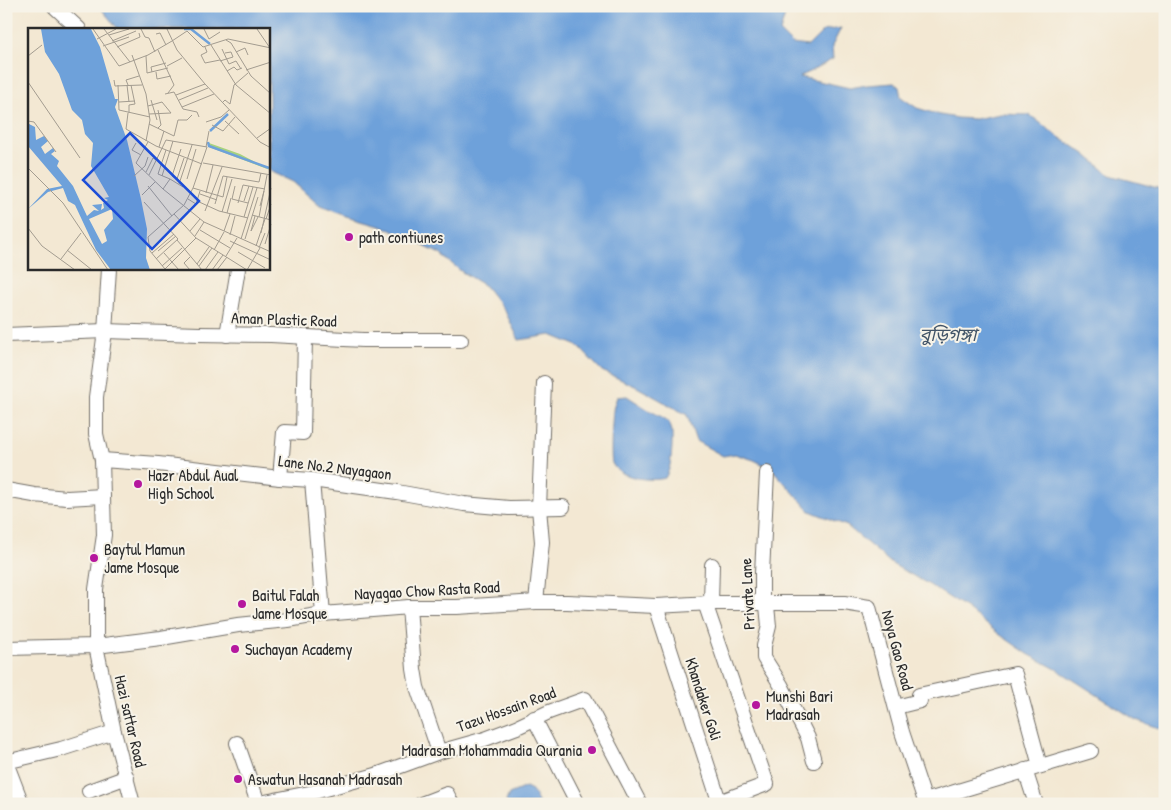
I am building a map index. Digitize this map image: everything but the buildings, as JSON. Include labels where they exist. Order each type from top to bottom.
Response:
[{"type":"street","points":[[54,6],[78,28]]},
{"type":"street","name":"Hazi sattar Road","points":[[109,270],[105,331],[96,397],[96,434],[102,460],[104,535],[96,589],[96,646],[114,732],[133,804]]},
{"type":"street","points":[[227,335],[238,270]]},
{"type":"street","name":"Aman Plastic Road","points":[[6,335],[105,331],[271,335],[363,340],[461,340]]},
{"type":"street","points":[[280,478],[284,432],[303,433],[305,338]]},
{"type":"street","points":[[536,602],[542,542],[539,508],[544,383]]},
{"type":"street","name":"Lane No.2 Nayagaon","points":[[102,460],[312,480],[464,504],[510,508],[563,507]]},
{"type":"street","name":"Private Lane","points":[[767,473],[762,603],[767,606],[769,626],[764,646],[764,658],[781,685],[808,738],[814,761]]},
{"type":"street","points":[[312,480],[323,614]]},
{"type":"street","points":[[6,490],[67,498],[103,496]]},
{"type":"street","points":[[712,565],[708,603],[767,784],[719,803]]},
{"type":"street","name":"Nayagao Chow Rasta Road","points":[[6,648],[96,646],[323,614],[409,607],[456,607],[536,602],[656,606],[708,603],[762,603]]},
{"type":"street","name":"Noya Gao Road","points":[[762,603],[844,604],[869,607],[902,732],[925,802]]},
{"type":"street","name":"Khandaker Goli","points":[[656,606],[719,803]]},
{"type":"street","points":[[409,607],[417,687],[438,752]]},
{"type":"street","points":[[896,707],[920,702],[919,696],[1015,674],[1040,766]]},
{"type":"street","name":"Tazu Hossain Road","points":[[256,803],[316,798],[438,752],[485,739],[585,698],[640,804]]},
{"type":"street","points":[[534,718],[578,804]]},
{"type":"street","points":[[22,804],[8,770],[7,764],[10,761],[61,749],[114,732]]},
{"type":"street","points":[[237,743],[256,803]]},
{"type":"street","points":[[925,802],[1091,750]]},
{"type":"street","points":[[1025,770],[1036,804]]},
{"type":"street","points":[[89,791],[127,777]]},
{"type":"street","points":[[421,804],[448,794],[452,804]]},
{"type":"water","name":"বুড়িগঙ্গা","points":[[99,6],[790,6],[780,32],[792,44],[808,46],[823,31],[841,28],[832,46],[833,59],[800,77],[850,88],[894,83],[899,87],[901,97],[917,108],[957,118],[975,119],[1000,114],[1030,115],[1085,154],[1110,175],[1165,190],[1165,730],[1136,720],[1058,670],[1028,654],[967,609],[892,564],[847,526],[810,511],[772,469],[754,460],[735,454],[723,456],[696,441],[687,415],[637,387],[602,371],[578,346],[551,335],[519,340],[505,311],[485,286],[462,272],[440,254],[383,226],[320,206],[293,182],[270,171],[270,28],[117,28]]},
{"type":"water","points":[[627,396],[665,419],[671,426],[671,459],[665,478],[636,478],[621,472],[612,463],[614,405],[617,397]]},
{"type":"water","points":[[526,787],[532,790],[539,804],[508,804],[506,801],[509,794]]},
{"type":"place","name":"path contiunes","points":[[349,237]]},
{"type":"place","name":"Hazr Abdul Aual High School","points":[[138,484]]},
{"type":"place","name":"Baytul Mamun Jame Mosque","points":[[94,558]]},
{"type":"place","name":"Baitul Falah Jame Mosque","points":[[242,604]]},
{"type":"place","name":"Suchayan Academy","points":[[235,649]]},
{"type":"place","name":"Munshi Bari Madrasah","points":[[756,705]]},
{"type":"place","name":"Madrasah Mohammadia Qurania","points":[[592,750]]},
{"type":"place","name":"Aswatun Hasanah Madrasah","points":[[238,779]]}]
